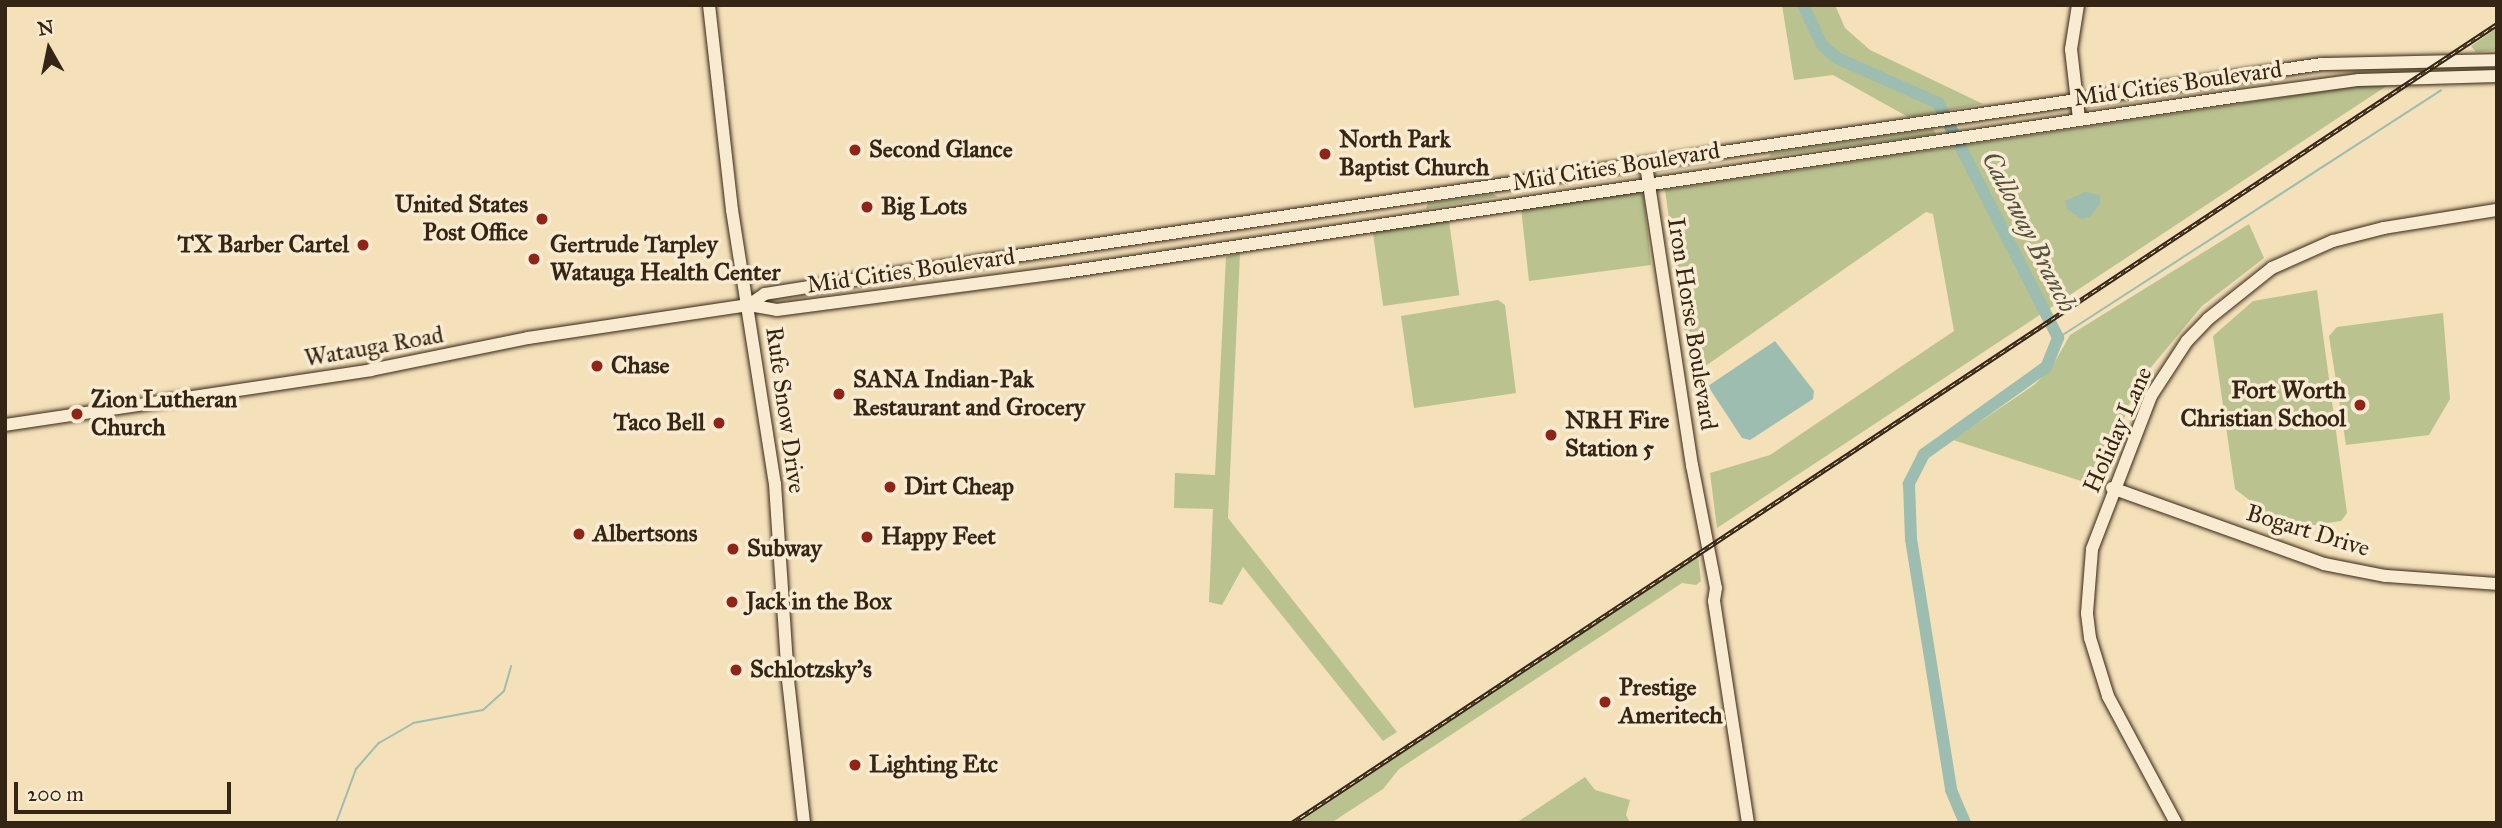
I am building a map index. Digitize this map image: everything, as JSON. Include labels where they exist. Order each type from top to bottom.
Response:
[{"type":"main road","name":"Rufe Snow Drive","points":[[709,5],[732,210],[775,484],[788,680],[804,823]]},
{"type":"main road","points":[[2078,5],[2071,49],[2078,119]]},
{"type":"main road","name":"Mid Cities Boulevard","points":[[749,305],[765,294],[2322,64],[2497,60]]},
{"type":"main road","name":"Mid Cities Boulevard","points":[[749,305],[776,310],[1278,240],[2078,119],[2359,80],[2497,76]]},
{"type":"main road","name":"Iron Horse Boulevard","points":[[1646,165],[1696,489],[1709,595],[1714,601],[1748,823]]},
{"type":"main road","name":"Holiday Lane","points":[[2176,823],[2108,696],[2090,638],[2088,576],[2112,488],[2166,371],[2207,319],[2248,284],[2333,242],[2384,228],[2497,210]]},
{"type":"main road","points":[[1274,220],[1278,240]]},
{"type":"main road","name":"Watauga Road","points":[[5,425],[371,370],[528,338],[749,305]]},
{"type":"main road","name":"Bogart Drive","points":[[2112,488],[2324,564],[2386,576],[2497,584]]},
{"type":"green space","points":[[1782,5],[1835,5],[1845,28],[1870,50],[1983,104],[1908,117],[1833,75],[1794,80]]},
{"type":"green space","points":[[2497,28],[2497,50],[2476,52],[2471,46]]},
{"type":"green space","points":[[2365,85],[2388,85],[1717,528],[1710,473],[1770,455],[1954,331],[1933,214],[1926,212],[1691,376],[1665,190]]},
{"type":"green space","points":[[1933,129],[1936,134],[1769,157],[1771,153]]},
{"type":"green space","points":[[1639,191],[1644,197],[1651,265],[1529,281],[1521,208]]},
{"type":"green space","points":[[1493,194],[1498,197],[1426,209],[1428,203]]},
{"type":"green space","points":[[1449,221],[1459,295],[1383,306],[1373,232]]},
{"type":"green space","points":[[2249,224],[2264,258],[2202,306],[2147,372],[2129,405],[2100,487],[1953,440],[2034,385],[2052,367],[2070,335]]},
{"type":"green space","points":[[1240,253],[1228,518],[1397,732],[1383,741],[1243,567],[1222,605],[1209,602],[1213,509],[1174,508],[1175,473],[1215,475],[1226,257]]},
{"type":"green space","points":[[2317,290],[2347,513],[2341,521],[2287,529],[2235,489],[2213,336],[2253,301]]},
{"type":"green space","points":[[1498,300],[1505,305],[1516,393],[1414,408],[1401,316]]},
{"type":"green space","points":[[2443,313],[2450,399],[2429,435],[2346,445],[2329,336],[2337,327]]},
{"type":"green space","points":[[1698,556],[1701,581],[1696,585],[1682,583],[1399,769],[1383,789],[1331,823],[1298,823]]},
{"type":"green space","points":[[1585,777],[1595,790],[1630,800],[1626,815],[1630,823],[1516,823]]},
{"type":"shaded area","points":[[2085,192],[2100,195],[2100,204],[2090,217],[2082,219],[2067,209],[2065,201]]},
{"type":"shaded area","points":[[1775,341],[1814,391],[1813,399],[1750,440],[1742,438],[1708,386]]},
{"type":"waterway","name":"Calloway Branch","points":[[1803,5],[1822,45],[1837,58],[1938,103],[2058,338],[2046,367],[1924,454],[1909,484],[1911,539],[1951,790],[1965,823]]},
{"type":"waterway","points":[[2058,338],[2441,90]]},
{"type":"waterway","points":[[336,823],[356,769],[379,743],[413,723],[483,710],[504,691],[511,666]]},
{"type":"railway","points":[[1292,823],[2497,24]]},
{"type":"place","name":"Second Glance","points":[[855,150]]},
{"type":"place","name":"North Park Baptist Church","points":[[1325,154]]},
{"type":"place","name":"Big Lots","points":[[867,207]]},
{"type":"place","name":"United States Post Office","points":[[542,219]]},
{"type":"place","name":"TX Barber Cartel","points":[[363,245]]},
{"type":"place","name":"Gertrude Tarpley Watauga Health Center","points":[[534,259]]},
{"type":"place","name":"Chase","points":[[597,366]]},
{"type":"place","name":"SANA Indian-Pak Restaurant and Grocery","points":[[839,394]]},
{"type":"place","name":"Fort Worth Christian School","points":[[2360,405]]},
{"type":"place","name":"Zion Lutheran Church","points":[[77,414]]},
{"type":"place","name":"Taco Bell","points":[[719,423]]},
{"type":"place","name":"NRH Fire Station 5","points":[[1551,435]]},
{"type":"place","name":"Dirt Cheap","points":[[890,487]]},
{"type":"place","name":"Albertsons","points":[[579,534]]},
{"type":"place","name":"Happy Feet","points":[[867,537]]},
{"type":"place","name":"Subway","points":[[733,549]]},
{"type":"place","name":"Jack in the Box","points":[[732,602]]},
{"type":"place","name":"Schlotzsky's","points":[[736,670]]},
{"type":"place","name":"Prestige Ameritech","points":[[1605,702]]},
{"type":"place","name":"Lighting Etc","points":[[855,765]]}]
